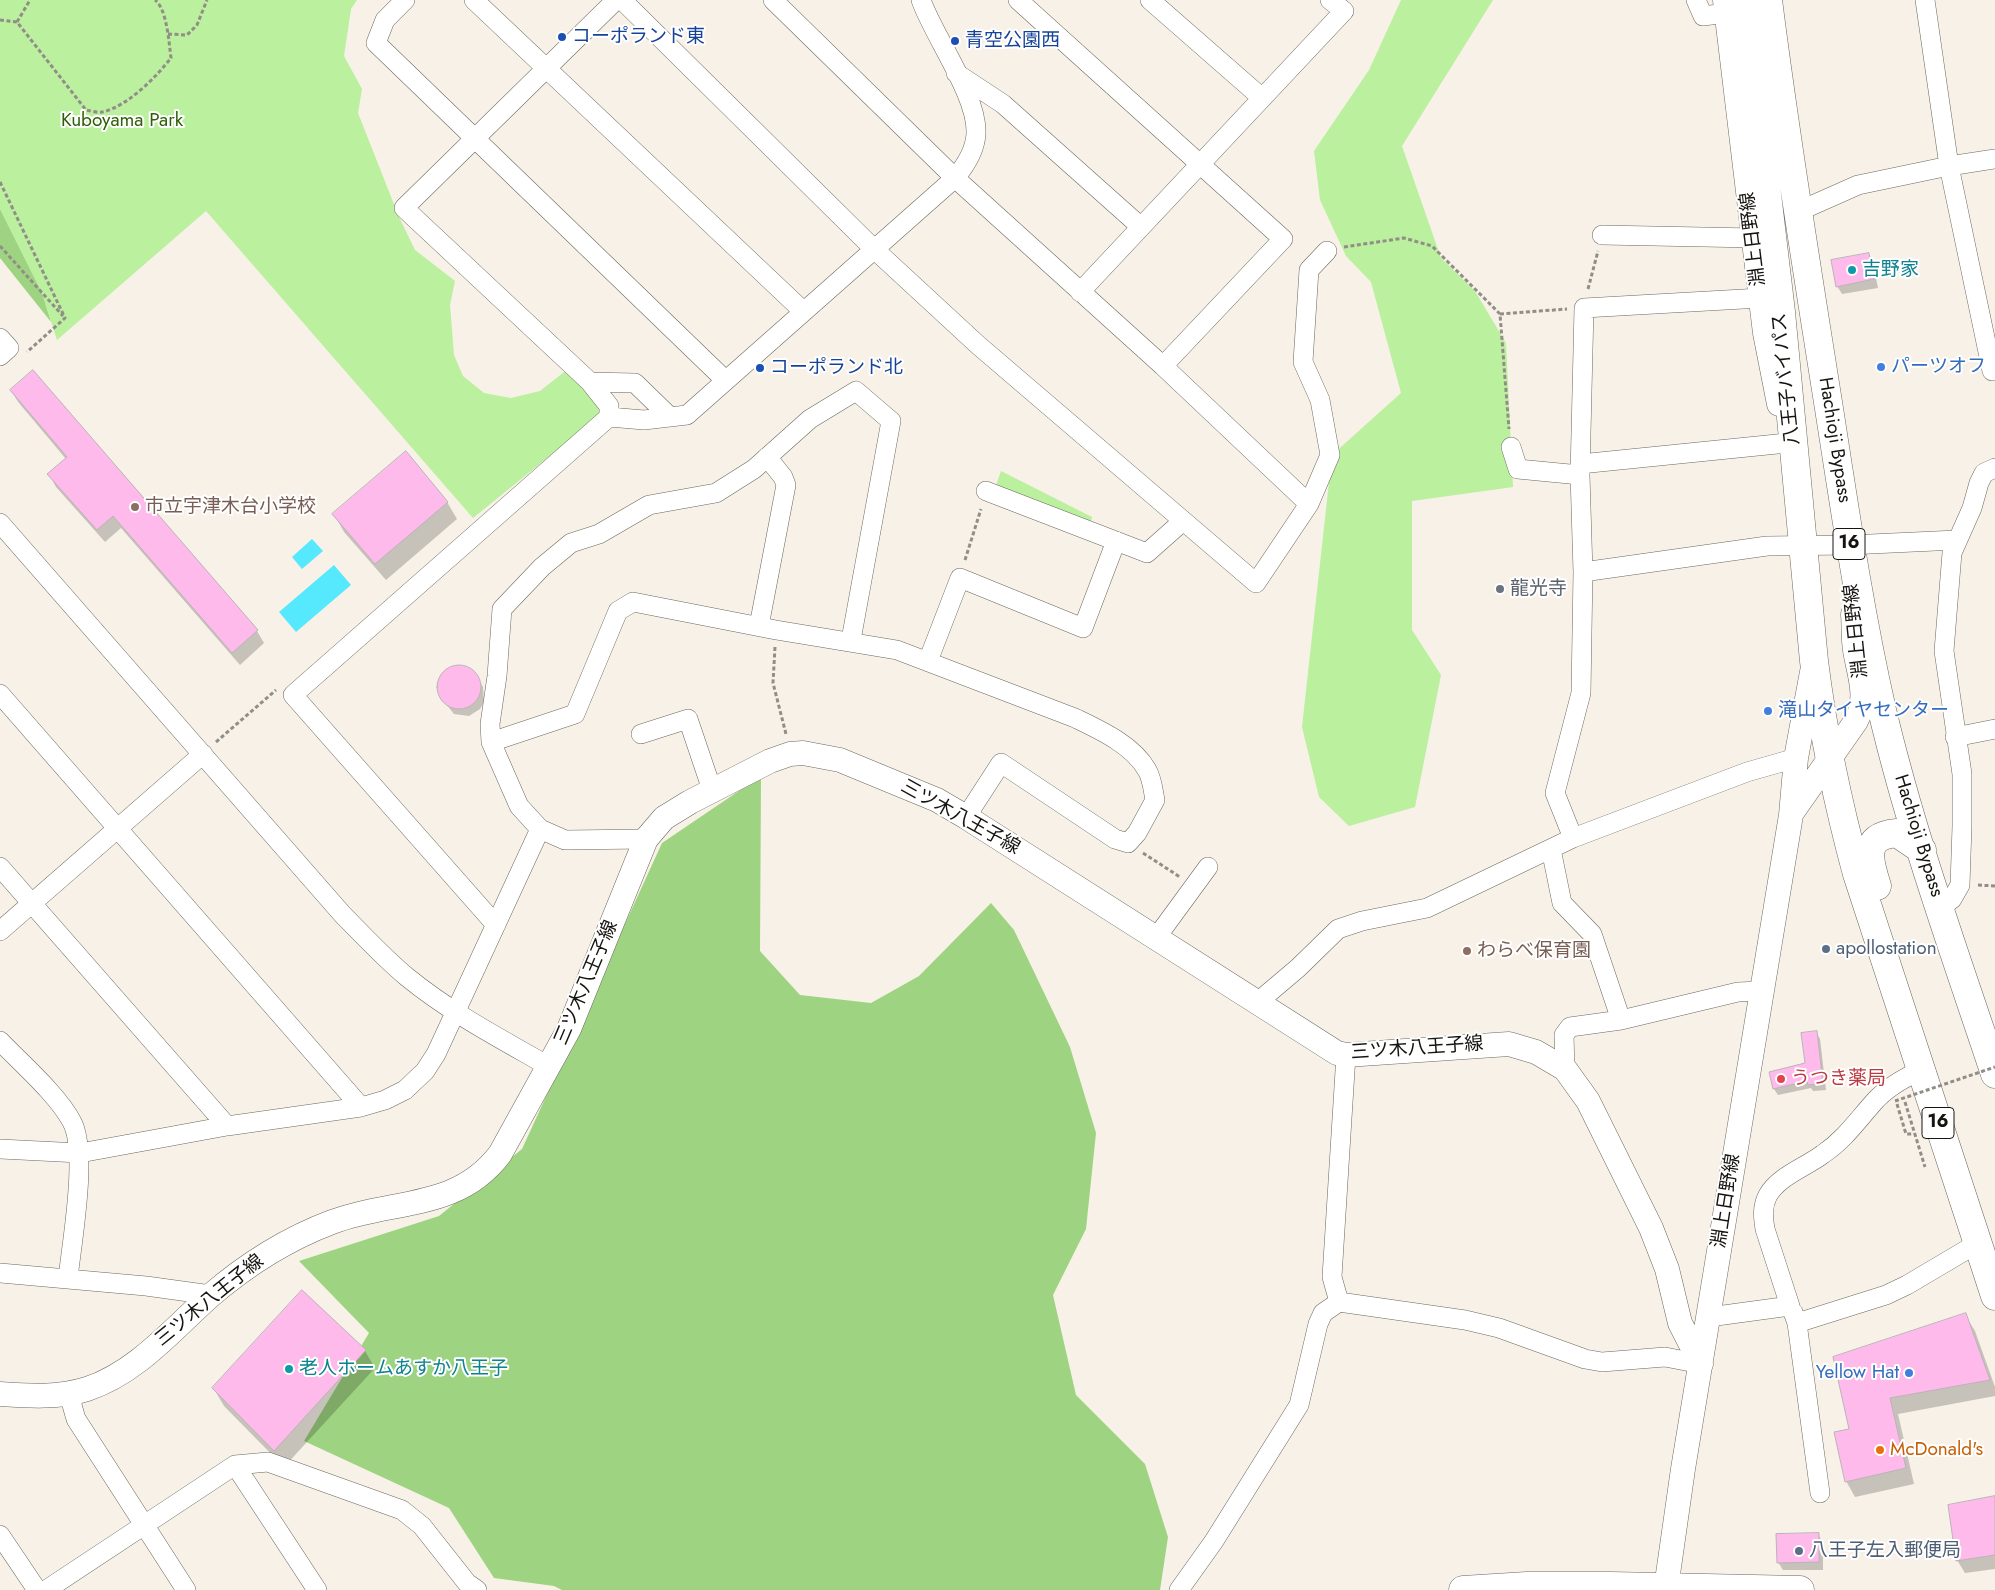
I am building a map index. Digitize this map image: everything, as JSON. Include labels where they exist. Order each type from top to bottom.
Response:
[{"type":"highway","name":"Hachioji Bypass","points":[[1768,0],[1797,212],[1849,545],[1882,710],[1940,908],[1995,1074]]},
{"type":"highway","name":"八王子バイパス","points":[[1732,4],[1773,244],[1814,661],[1830,758]]},
{"type":"highway","name":"16","points":[[1830,758],[1841,815],[1857,874],[1995,1296]]},
{"type":"highway","points":[[1899,1002],[1894,940],[1869,861],[1869,853],[1871,847],[1879,838],[1884,835],[1897,833],[1922,850]]},
{"type":"highway","points":[[1463,1590],[1527,1586],[1800,1590]]},
{"type":"main road","name":"淵上日野線","points":[[1732,4],[1765,333],[1800,506]]},
{"type":"main road","name":"淵上日野線","points":[[1791,815],[1856,721],[1864,700],[1855,647],[1849,545]]},
{"type":"main road","name":"淵上日野線","points":[[1666,1589],[1682,1469],[1709,1317],[1791,815],[1796,758],[1814,661]]},
{"type":"main road","name":"三ツ木八王子線","points":[[0,1394],[28,1396],[73,1393],[116,1376],[168,1335],[211,1295],[270,1252],[304,1232],[364,1212],[430,1200],[468,1184],[485,1171],[500,1154],[550,1067],[587,988],[646,839],[664,818],[712,790],[770,760],[790,754],[815,754],[840,760],[937,800],[1259,1001],[1337,1053],[1346,1055],[1509,1044],[1536,1052],[1565,1069],[1588,1101],[1643,1211],[1667,1269],[1680,1323],[1701,1364]]},
{"type":"main road","points":[[1791,815],[1800,806],[1818,801],[1841,815]]},
{"type":"street","points":[[405,0],[385,20],[376,43],[724,380]]},
{"type":"street","points":[[474,0],[803,311]]},
{"type":"street","points":[[609,417],[609,406],[590,382],[404,208],[616,0]]},
{"type":"street","points":[[622,0],[874,249],[978,344],[1256,583],[1310,504],[1330,455],[1320,400],[1303,362],[1309,270],[1327,251]]},
{"type":"street","points":[[773,0],[955,178],[1163,366],[1310,504]]},
{"type":"street","points":[[496,925],[294,695],[609,417],[644,420],[687,415],[724,380],[955,178],[966,165],[973,151],[976,133],[972,108],[924,7],[906,0]]},
{"type":"street","points":[[1018,0],[1283,239],[1163,366]]},
{"type":"street","points":[[1150,0],[1262,98]]},
{"type":"street","points":[[1696,0],[1703,16],[1732,4]]},
{"type":"street","points":[[1925,0],[1949,166],[1994,375]]},
{"type":"street","points":[[1080,292],[1262,98],[1343,4]]},
{"type":"street","points":[[956,73],[1002,104],[1141,227]]},
{"type":"street","points":[[1797,212],[1858,185],[1949,166],[1995,159]]},
{"type":"street","points":[[1602,235],[1754,238]]},
{"type":"street","points":[[1572,838],[1555,793],[1581,693],[1583,572],[1580,470],[1584,308],[1761,298]]},
{"type":"street","points":[[0,338],[9,348],[0,356]]},
{"type":"street","points":[[590,382],[636,383],[669,416]]},
{"type":"street","points":[[646,839],[565,840],[540,829],[519,806],[492,742],[490,724],[497,676],[502,609],[542,567],[571,544],[599,534],[649,505],[716,494],[754,470],[810,420],[856,391],[891,421],[852,640]]},
{"type":"street","points":[[1511,447],[1518,469],[1580,470],[1787,442]]},
{"type":"street","points":[[767,457],[786,485],[768,628]]},
{"type":"street","points":[[1940,908],[1952,899],[1960,885],[1962,774],[1955,737],[1944,651],[1952,553],[1970,514],[1979,483],[1984,474],[1995,468]]},
{"type":"street","points":[[986,491],[1147,553],[1183,521]]},
{"type":"street","points":[[0,523],[343,915],[407,977],[454,1011],[550,1067]]},
{"type":"street","points":[[1583,572],[1767,546],[1849,545],[1957,540]]},
{"type":"street","points":[[928,661],[960,578],[1083,628],[1116,541]]},
{"type":"street","points":[[492,742],[575,714],[618,611],[633,602],[768,628],[852,640],[897,650],[928,661],[1076,718],[1098,729],[1137,756],[1148,770],[1155,800],[1128,843],[1115,840],[1001,763],[966,817]]},
{"type":"street","points":[[0,694],[361,1107]]},
{"type":"street","points":[[641,734],[688,719],[712,790]]},
{"type":"street","points":[[1955,737],[1995,729]]},
{"type":"street","points":[[0,931],[203,754]]},
{"type":"street","points":[[1259,1001],[1298,968],[1338,929],[1362,921],[1426,908],[1551,850],[1572,838],[1747,772],[1796,758]]},
{"type":"street","points":[[0,1149],[80,1153],[227,1126],[361,1107],[395,1096],[415,1081],[436,1054],[454,1011],[540,829]]},
{"type":"street","points":[[1551,850],[1562,903],[1592,934],[1621,1020]]},
{"type":"street","points":[[0,867],[227,1126]]},
{"type":"street","points":[[1156,938],[1208,867]]},
{"type":"street","points":[[1565,1069],[1566,1030],[1570,1027],[1621,1020],[1738,992],[1761,991]]},
{"type":"street","points":[[0,1041],[68,1115],[76,1130],[80,1153],[68,1278]]},
{"type":"street","points":[[1340,1302],[1332,1276],[1346,1055]]},
{"type":"street","points":[[1820,1493],[1794,1314],[1765,1229],[1765,1204],[1769,1194],[1785,1178],[1823,1154],[1851,1131],[1874,1101],[1903,1079],[1921,1070]]},
{"type":"street","points":[[1709,1317],[1794,1314],[1886,1294],[1908,1285],[1978,1243]]},
{"type":"street","points":[[0,1273],[68,1278],[211,1295]]},
{"type":"street","points":[[1179,1590],[1214,1542],[1299,1405],[1318,1324],[1323,1313],[1340,1302],[1465,1320],[1499,1328],[1585,1359],[1602,1362],[1665,1357],[1701,1364]]},
{"type":"street","points":[[73,1393],[72,1405],[76,1419],[186,1590]]},
{"type":"street","points":[[46,1590],[235,1466],[268,1462],[402,1510],[422,1526],[467,1583],[477,1590]]},
{"type":"street","points":[[235,1466],[317,1590]]},
{"type":"street","points":[[0,1535],[37,1590]]},
{"type":"path","points":[[17,22],[30,0]]},
{"type":"path","points":[[0,20],[17,22],[86,110],[101,112],[118,105],[154,80],[170,58],[168,34],[159,3],[154,0]]},
{"type":"path","points":[[168,34],[188,35],[197,25],[207,0]]},
{"type":"path","points":[[0,182],[65,318]]},
{"type":"path","points":[[1500,314],[1584,308],[1602,235]]},
{"type":"path","points":[[1327,251],[1404,238],[1432,246],[1500,314],[1511,447]]},
{"type":"path","points":[[0,246],[65,318]]},
{"type":"path","points":[[25,354],[65,318]]},
{"type":"path","points":[[960,578],[986,491]]},
{"type":"path","points":[[768,628],[773,683],[790,754]]},
{"type":"path","points":[[1128,843],[1193,886]]},
{"type":"path","points":[[1914,1134],[1906,1134],[1896,1101],[1995,1067]]},
{"type":"path","points":[[1904,1102],[1926,1168]]},
{"type":"green space","name":"Kuboyama Park","points":[[0,0],[357,0],[351,9],[344,56],[362,89],[358,113],[399,217],[415,250],[455,281],[450,305],[454,355],[463,376],[484,393],[511,398],[540,391],[568,369],[600,407],[599,416],[473,518],[206,211],[57,340],[42,293],[0,209]]},
{"type":"green space","points":[[1401,0],[1493,0],[1402,146],[1441,258],[1475,291],[1506,343],[1513,487],[1412,501],[1412,630],[1441,675],[1415,807],[1349,826],[1319,797],[1302,727],[1332,455],[1401,393],[1371,282],[1346,256],[1320,200],[1314,151],[1369,70]]},
{"type":"green space","points":[[0,209],[42,293],[51,322],[0,258]]},
{"type":"green space","points":[[1001,471],[1092,517],[1089,531],[993,494]]},
{"type":"green space","points":[[761,776],[760,951],[800,995],[871,1003],[919,976],[991,903],[1014,930],[1070,1047],[1096,1133],[1086,1229],[1053,1295],[1076,1395],[1145,1464],[1168,1537],[1160,1590],[562,1590],[554,1586],[494,1578],[449,1508],[304,1441],[369,1333],[299,1261],[439,1216],[522,1149],[662,843]]},
{"type":"water","points":[[312,539],[323,551],[302,569],[292,557]]},
{"type":"water","points":[[334,565],[351,585],[296,632],[279,612]]},
{"type":"building","name":"吉野家","points":[[1869,253],[1874,279],[1836,287],[1831,260]]},
{"type":"building","points":[[33,370],[258,630],[232,653],[113,516],[97,530],[47,474],[67,457],[10,390]]},
{"type":"building","points":[[406,451],[448,502],[375,564],[332,514]]},
{"type":"building","points":[[455,665],[463,665],[475,671],[481,687],[475,703],[463,709],[455,709],[443,703],[437,691],[437,683],[443,671]]},
{"type":"building","points":[[1817,1031],[1823,1083],[1808,1085],[1807,1081],[1773,1089],[1769,1072],[1805,1063],[1801,1033]]},
{"type":"building","name":"老人ホームあすか八王子","points":[[302,1290],[366,1350],[274,1451],[212,1388]]},
{"type":"building","points":[[1966,1313],[1990,1380],[1890,1398],[1906,1468],[1845,1482],[1834,1432],[1849,1429],[1833,1357]]},
{"type":"building","points":[[1995,1496],[1995,1555],[1956,1561],[1948,1505]]},
{"type":"building","points":[[1819,1533],[1819,1562],[1777,1563],[1776,1534]]},
{"type":"place","name":"コーポランド東","points":[[562,37]]},
{"type":"place","name":"青空公園西","points":[[955,41]]},
{"type":"place","name":"吉野家","points":[[1852,270]]},
{"type":"place","name":"パーツオフ","points":[[1881,367]]},
{"type":"place","name":"コーポランド北","points":[[760,368]]},
{"type":"place","name":"市立宇津木台小学校","points":[[135,507]]},
{"type":"place","name":"龍光寺","points":[[1500,589]]},
{"type":"place","name":"滝山タイヤセンター","points":[[1768,711]]},
{"type":"place","name":"apollostation","points":[[1826,949]]},
{"type":"place","name":"わらべ保育園","points":[[1467,951]]},
{"type":"place","name":"うつき薬局","points":[[1781,1079]]},
{"type":"place","name":"老人ホームあすか八王子","points":[[289,1369]]},
{"type":"place","name":"Yellow Hat","points":[[1909,1373]]},
{"type":"place","name":"McDonald's","points":[[1880,1450]]},
{"type":"place","name":"八王子左入郵便局","points":[[1799,1551]]}]
